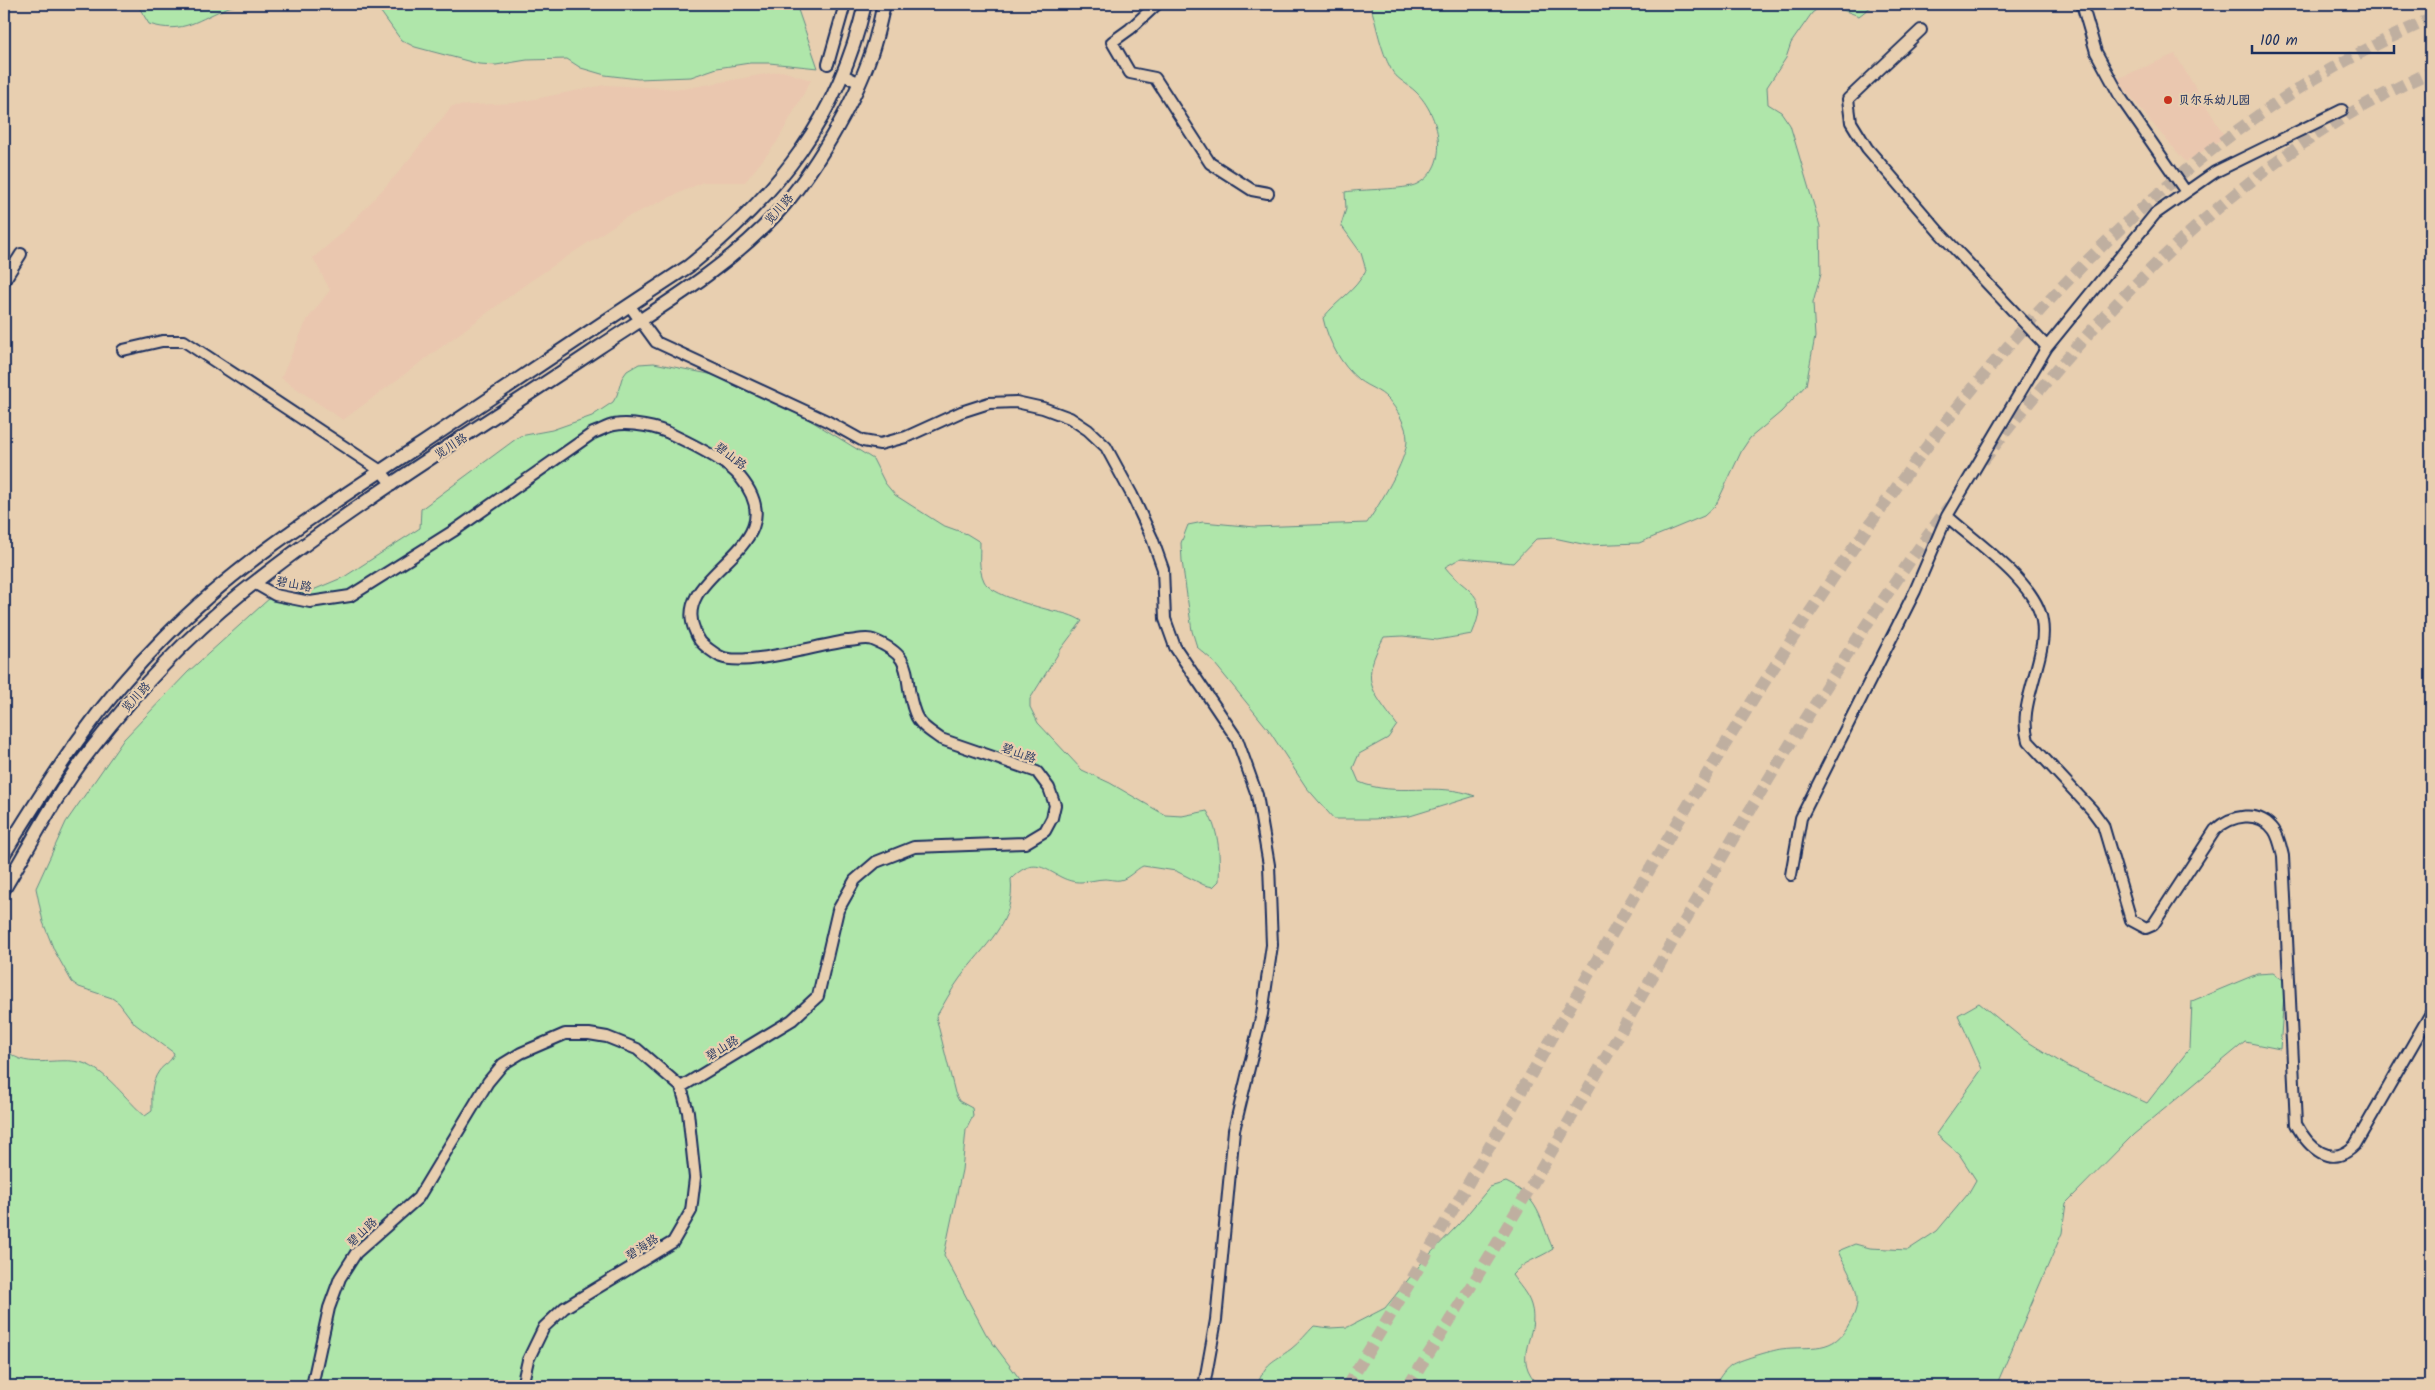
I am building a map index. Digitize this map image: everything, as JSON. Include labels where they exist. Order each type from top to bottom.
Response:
[{"type":"street","points":[[828,64],[845,4]]},
{"type":"street","name":"览川路","points":[[4,854],[78,738],[116,690],[166,636],[222,585],[299,525],[689,266],[745,218],[776,185],[824,112],[843,75],[856,41],[865,4]]},
{"type":"street","name":"览川路","points":[[5,885],[60,794],[91,749],[130,702],[179,650],[254,583],[310,539],[640,320],[750,241],[780,210],[808,174],[852,100],[872,51],[884,4]]},
{"type":"street","points":[[1157,4],[1130,30],[1112,42],[1130,73],[1155,78],[1210,163],[1252,190],[1268,193]]},
{"type":"street","points":[[2082,4],[2096,52],[2121,98],[2186,192]]},
{"type":"street","points":[[1921,30],[1848,99],[1851,122],[1867,148],[1933,225],[2047,347]]},
{"type":"street","points":[[843,75],[860,83]]},
{"type":"street","points":[[1791,875],[1801,818],[1915,591],[1947,516],[2047,347],[2155,214],[2215,172],[2342,110]]},
{"type":"street","points":[[4,281],[21,254]]},
{"type":"street","points":[[629,305],[656,342],[827,421],[863,441],[880,444],[906,438],[961,412],[989,403],[1016,402],[1043,408],[1070,418],[1088,430],[1106,447],[1132,495],[1152,538],[1163,569],[1165,619],[1174,647],[1237,739],[1257,795],[1269,865],[1272,944],[1262,1014],[1234,1130],[1216,1320],[1204,1386]]},
{"type":"street","points":[[123,350],[162,341],[184,341],[381,471],[392,484]]},
{"type":"street","name":"碧山路","points":[[254,583],[274,595],[310,602],[350,596],[455,530],[593,433],[614,425],[639,425],[670,432],[707,452],[740,476],[752,497],[756,513],[753,530],[740,549],[705,583],[693,602],[691,621],[700,641],[721,657],[746,659],[871,639],[894,650],[905,664],[915,713],[927,730],[941,739],[1037,772],[1049,788],[1055,805],[1052,818],[1045,831],[1025,843],[914,847],[876,862],[854,880],[838,910],[818,996],[792,1020],[681,1087],[636,1049],[607,1037],[588,1034],[565,1034],[521,1053],[503,1064],[488,1082],[418,1198],[356,1253],[340,1278],[329,1308],[312,1386]]},
{"type":"street","points":[[1947,516],[2026,585],[2036,602],[2042,620],[2043,638],[2024,726],[2028,741],[2092,810],[2103,825],[2131,920],[2146,928],[2153,925],[2215,830],[2224,821],[2246,815],[2261,821],[2275,831],[2283,856],[2296,1124],[2312,1147],[2323,1155],[2335,1155],[2348,1152],[2355,1145],[2431,1013]]},
{"type":"street","name":"碧海路","points":[[522,1386],[528,1360],[544,1328],[564,1308],[673,1242],[691,1211],[694,1178],[688,1112],[681,1087]]},
{"type":"shaded area","name":"贝尔乐幼儿园","points":[[2175,54],[2225,137],[2186,162],[2117,79]]},
{"type":"shaded area","points":[[782,71],[811,80],[777,142],[745,182],[703,182],[625,218],[526,284],[343,420],[281,378],[307,320],[330,290],[313,258],[343,232],[397,174],[452,106],[515,103],[605,85],[683,89]]},
{"type":"green space","points":[[137,4],[244,4],[233,6],[182,27],[161,27],[149,24]]},
{"type":"green space","points":[[326,4],[796,4],[818,68],[750,63],[717,68],[691,77],[638,79],[605,75],[581,68],[567,59],[527,60],[496,65],[479,64],[415,47],[401,40],[378,8]]},
{"type":"green space","points":[[1370,4],[1824,4],[1812,13],[1791,43],[1786,58],[1767,87],[1768,104],[1781,112],[1790,125],[1820,226],[1821,273],[1813,303],[1815,337],[1806,385],[1781,412],[1750,438],[1742,450],[1716,505],[1704,516],[1639,543],[1587,545],[1554,538],[1536,539],[1513,563],[1461,558],[1445,567],[1474,594],[1477,601],[1479,609],[1472,634],[1437,640],[1403,636],[1384,637],[1372,664],[1371,684],[1380,702],[1397,725],[1388,738],[1359,754],[1353,768],[1359,782],[1387,789],[1446,790],[1475,796],[1410,816],[1374,819],[1334,819],[1306,787],[1268,729],[1211,659],[1197,647],[1192,631],[1181,543],[1188,525],[1203,522],[1255,527],[1367,523],[1392,482],[1406,449],[1407,435],[1398,413],[1385,396],[1359,380],[1346,367],[1332,344],[1323,318],[1352,290],[1366,270],[1361,253],[1341,225],[1346,209],[1345,192],[1417,184],[1428,176],[1435,165],[1438,153],[1436,126],[1431,113],[1416,92],[1393,73],[1381,45]]},
{"type":"green space","points":[[1826,4],[1866,4],[1872,6],[1859,16]]},
{"type":"green space","points":[[654,363],[714,375],[774,398],[873,459],[885,483],[895,495],[942,525],[967,534],[980,542],[981,571],[984,581],[988,586],[1015,600],[1068,614],[1082,621],[1061,649],[1030,699],[1030,707],[1038,723],[1082,770],[1110,783],[1165,815],[1182,816],[1207,811],[1211,819],[1217,836],[1219,854],[1219,881],[1213,887],[1204,885],[1176,871],[1143,866],[1123,879],[1081,882],[1062,878],[1039,867],[1021,870],[1011,879],[1011,895],[1003,921],[988,944],[957,983],[936,1017],[955,1093],[959,1101],[972,1108],[973,1116],[966,1130],[962,1170],[944,1255],[986,1334],[1025,1386],[4,1386],[4,1046],[11,1054],[20,1059],[40,1062],[73,1061],[92,1067],[108,1079],[145,1116],[152,1111],[152,1091],[156,1076],[174,1053],[135,1024],[119,1003],[112,998],[79,987],[72,982],[54,950],[43,922],[36,888],[66,822],[124,739],[188,672],[271,597],[313,590],[344,577],[420,528],[421,509],[520,436],[552,430],[592,416],[613,402],[622,378],[627,371],[639,364]]},
{"type":"green space","points":[[2273,973],[2285,981],[2280,1049],[2245,1042],[2133,1135],[2066,1203],[2062,1233],[1996,1386],[1714,1386],[1721,1375],[1734,1363],[1763,1353],[1781,1349],[1821,1346],[1837,1340],[1853,1317],[1857,1301],[1853,1282],[1838,1251],[1855,1244],[1870,1248],[1908,1250],[1937,1231],[1968,1194],[1976,1180],[1959,1154],[1936,1134],[1982,1069],[1958,1015],[1979,1003],[2022,1038],[2065,1065],[2147,1103],[2190,1048],[2192,1001],[2257,974]]},
{"type":"green space","points":[[1506,1182],[1517,1188],[1532,1202],[1541,1218],[1553,1249],[1526,1263],[1512,1275],[1530,1301],[1533,1316],[1527,1346],[1526,1365],[1540,1386],[1257,1386],[1267,1367],[1294,1346],[1314,1326],[1330,1328],[1348,1327],[1385,1308],[1424,1260],[1459,1224],[1490,1187]]},
{"type":"tunnel","points":[[1347,1386],[1447,1220],[1690,802],[1741,719],[1808,615],[1879,512],[1954,411],[2036,315],[2123,226],[2218,145],[2320,75],[2431,19]]},
{"type":"tunnel","points":[[1983,461],[2028,403],[2077,346],[2183,238],[2241,189],[2302,144],[2365,105],[2431,72]]},
{"type":"tunnel","points":[[1408,1386],[1477,1277],[1738,830],[1805,720],[1876,611],[1950,505]]},
{"type":"place","name":"贝尔乐幼儿园","points":[[2168,100]]}]
